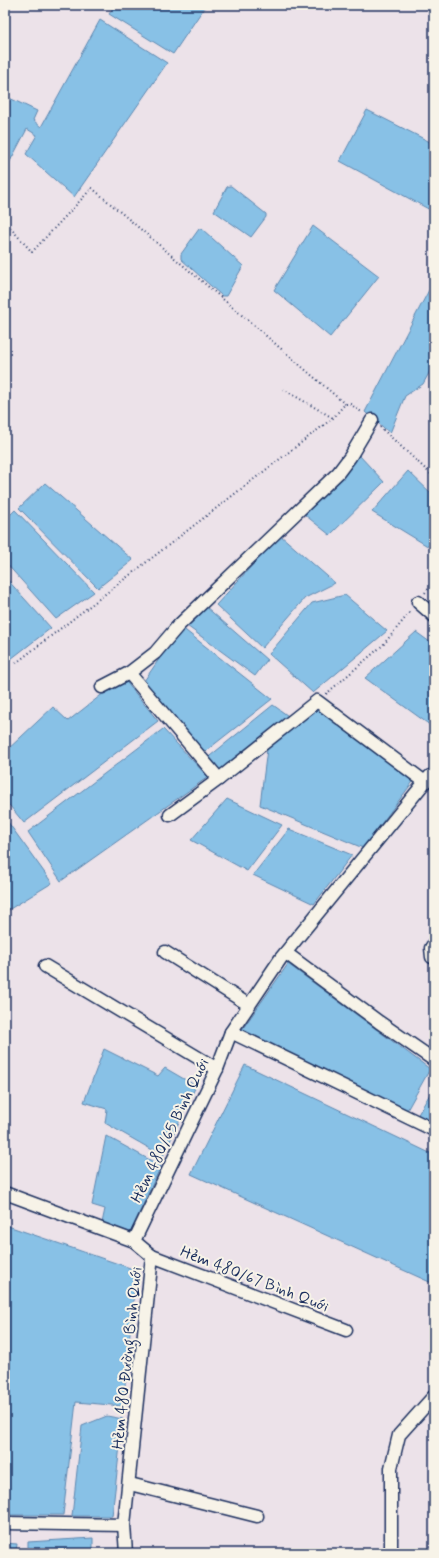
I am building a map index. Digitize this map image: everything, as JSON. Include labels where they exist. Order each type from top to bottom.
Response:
[{"type":"street","points":[[102,687],[129,673],[155,653],[178,626],[338,473],[350,457],[372,420]]},
{"type":"street","points":[[418,602],[434,616]]},
{"type":"street","points":[[129,673],[219,779]]},
{"type":"street","points":[[170,815],[219,779],[317,701],[430,779]]},
{"type":"street","name":"Hẻm 480/65 Bình Quới","points":[[134,1241],[217,1069],[231,1032],[286,952],[430,779]]},
{"type":"street","points":[[434,943],[431,948],[432,957],[434,958]]},
{"type":"street","points":[[165,952],[249,1005]]},
{"type":"street","points":[[286,952],[379,1022],[434,1060]]},
{"type":"street","points":[[45,966],[217,1069]]},
{"type":"street","points":[[231,1032],[434,1130]]},
{"type":"street","name":"Hẻm 480 Đường Bình Quới","points":[[5,1193],[134,1241],[152,1256],[130,1484],[124,1524],[126,1553]]},
{"type":"street","name":"Hẻm 480/67 Bình Quới","points":[[152,1256],[346,1330]]},
{"type":"street","points":[[391,1553],[391,1468],[400,1435],[434,1396]]},
{"type":"street","points":[[130,1484],[257,1516]]},
{"type":"street","points":[[5,1523],[124,1524]]},
{"type":"path","points":[[5,222],[32,252],[92,188],[258,328],[345,404],[350,404],[372,420],[434,477]]},
{"type":"path","points":[[283,389],[333,418]]},
{"type":"path","points":[[16,663],[333,418],[345,404]]},
{"type":"path","points":[[317,701],[383,645],[434,581]]},
{"type":"water","points":[[115,5],[206,5],[173,54],[109,14]]},
{"type":"water","points":[[100,20],[167,63],[74,197],[26,154],[37,135],[27,129],[5,171],[5,96],[37,111],[33,120],[41,127]]},
{"type":"water","points":[[367,110],[434,144],[434,212],[340,161]]},
{"type":"water","points":[[231,186],[266,214],[266,217],[251,237],[214,211],[227,187]]},
{"type":"water","points":[[313,226],[379,276],[330,337],[274,290]]},
{"type":"water","points":[[199,229],[202,229],[243,266],[226,296],[222,296],[181,259],[181,254]]},
{"type":"water","points":[[429,290],[434,293],[434,364],[423,384],[405,396],[390,433],[365,412]]},
{"type":"water","points":[[359,455],[384,482],[330,535],[305,515]]},
{"type":"water","points":[[408,471],[434,496],[434,550],[372,512]]},
{"type":"water","points":[[45,483],[133,560],[98,588],[19,508]]},
{"type":"water","points":[[15,510],[94,592],[56,619],[5,562],[5,520]]},
{"type":"water","points":[[280,535],[335,583],[305,598],[262,648],[216,605]]},
{"type":"water","points":[[5,577],[51,628],[7,662],[5,659]]},
{"type":"water","points":[[345,595],[387,631],[313,693],[269,654],[312,603]]},
{"type":"water","points":[[205,606],[267,660],[255,676],[187,626]]},
{"type":"water","points":[[181,627],[272,699],[202,754],[142,684]]},
{"type":"water","points":[[416,632],[434,645],[434,728],[365,678]]},
{"type":"water","points":[[123,678],[158,721],[24,823],[5,800],[5,752],[53,707],[68,721]]},
{"type":"water","points":[[273,705],[291,718],[223,772],[215,770],[205,760]]},
{"type":"water","points":[[317,708],[415,779],[363,848],[260,805],[267,749]]},
{"type":"water","points":[[163,729],[208,777],[61,881],[28,832]]},
{"type":"water","points":[[227,799],[282,825],[247,871],[191,840]]},
{"type":"water","points":[[5,818],[52,883],[5,912]]},
{"type":"water","points":[[289,829],[352,855],[314,904],[253,875]]},
{"type":"water","points":[[288,964],[430,1069],[406,1112],[241,1031]]},
{"type":"water","points":[[104,1049],[158,1076],[165,1068],[196,1086],[163,1156],[105,1123],[107,1109],[84,1102]]},
{"type":"water","points":[[245,1065],[434,1155],[434,1284],[191,1174]]},
{"type":"water","points":[[434,1087],[434,1127],[416,1118]]},
{"type":"water","points":[[106,1136],[161,1166],[129,1235],[102,1223],[105,1209],[92,1205]]},
{"type":"water","points":[[5,1225],[136,1270],[123,1406],[76,1402],[63,1515],[5,1515]]},
{"type":"water","points":[[107,1416],[123,1419],[112,1516],[72,1516],[82,1426]]},
{"type":"water","points":[[93,1538],[93,1553],[28,1553],[28,1542]]},
{"type":"water","points":[[5,1543],[17,1544],[16,1553],[5,1553]]}]
